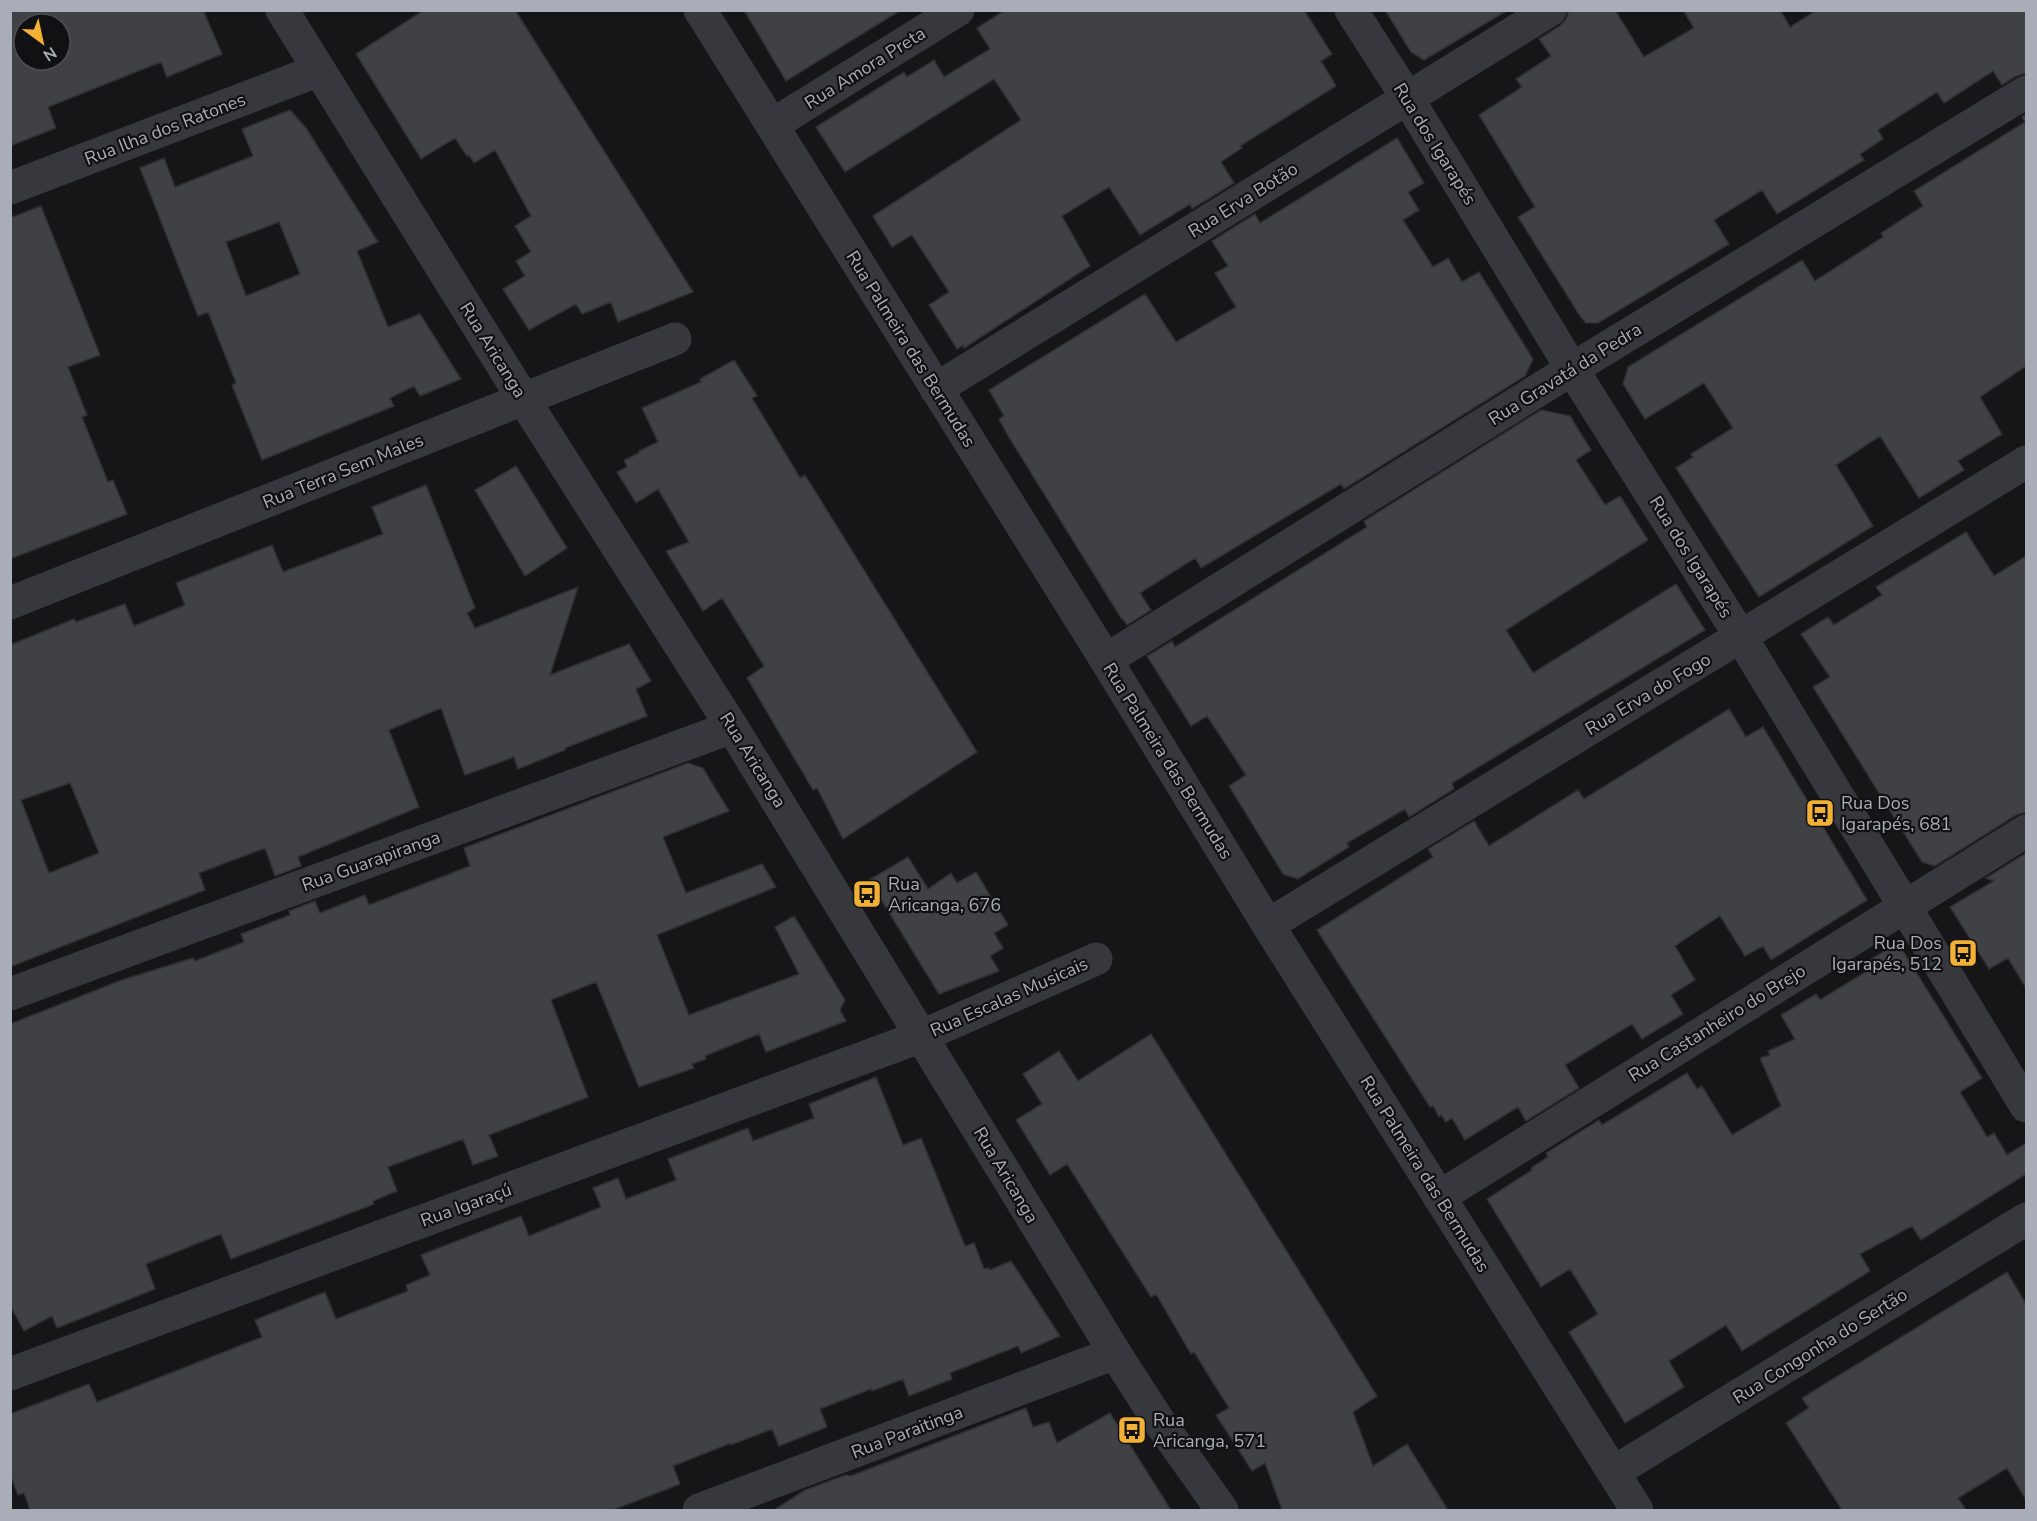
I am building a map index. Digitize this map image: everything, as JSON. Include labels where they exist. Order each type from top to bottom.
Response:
[{"type":"street","name":"Rua Aricanga","points":[[282,10],[524,399],[732,727],[1115,1353],[1158,1420],[1222,1510]]},
{"type":"street","name":"Rua Palmeira das Bermudas","points":[[700,10],[1106,660],[1268,925],[1637,1510]]},
{"type":"street","name":"Rua Amora Preta","points":[[772,125],[958,10]]},
{"type":"street","name":"Rua dos Igarapés","points":[[1351,10],[1408,99],[1572,369],[1741,637],[2026,1106]]},
{"type":"street","name":"Rua Erva Botão","points":[[936,389],[1550,10]]},
{"type":"street","name":"Rua Ilha dos Ratones","points":[[10,188],[319,70]]},
{"type":"street","name":"Rua Gravatá da Pedra","points":[[1106,660],[1572,369],[2026,92]]},
{"type":"street","name":"Rua Terra Sem Males","points":[[10,603],[675,339]]},
{"type":"street","name":"Rua Erva do Fogo","points":[[1268,925],[2026,462]]},
{"type":"street","name":"Rua Guarapiranga","points":[[10,994],[732,727]]},
{"type":"street","name":"Rua Castanheiro do Brejo","points":[[1439,1197],[2026,831]]},
{"type":"street","name":"Rua Escalas Musicais","points":[[922,1036],[1096,959]]},
{"type":"street","name":"Rua Igaraçú","points":[[10,1374],[922,1036]]},
{"type":"street","name":"Rua Congonha do Sertão","points":[[1614,1472],[2026,1219]]},
{"type":"street","name":"Rua Paraitinga","points":[[699,1510],[1115,1353]]},
{"type":"building","points":[[10,10],[203,10],[222,54],[167,77],[161,62],[48,107],[56,128],[10,146]]},
{"type":"building","points":[[424,10],[515,10],[693,292],[618,322],[611,302],[582,314],[576,304],[529,330],[503,289],[525,276],[516,261],[531,252],[515,226],[531,216],[495,150],[474,163],[455,138],[421,159],[356,54]]},
{"type":"building","points":[[744,10],[901,10],[786,81]]},
{"type":"building","points":[[1005,10],[1304,10],[1332,54],[1321,61],[1336,86],[1240,146],[1242,148],[1221,162],[1234,183],[1192,209],[1190,204],[1140,235],[1109,187],[1062,216],[1090,266],[964,348],[963,345],[957,349],[929,305],[949,292],[912,235],[892,247],[873,216],[1021,120],[994,79],[845,172],[816,127],[904,72],[907,77],[934,60],[944,77],[990,49],[977,28]]},
{"type":"building","points":[[1385,10],[1508,10],[1424,60],[1411,52]]},
{"type":"building","points":[[1569,10],[1615,10],[1644,57],[1694,28],[1683,10],[1780,10],[1790,27],[1817,10],[2026,10],[2026,73],[2002,85],[1993,71],[1944,103],[1937,92],[1878,130],[1883,139],[1860,154],[1864,160],[1777,214],[1762,190],[1714,220],[1729,244],[1598,323],[1586,323],[1518,217],[1535,207],[1479,115],[1522,87],[1516,79],[1551,56],[1539,39],[1560,26]]},
{"type":"building","points":[[290,110],[306,128],[378,242],[357,251],[388,327],[420,314],[461,379],[420,396],[414,386],[390,398],[394,406],[262,460],[232,385],[236,383],[208,312],[198,316],[140,168],[164,158],[175,187],[253,156],[242,129]],"holes":[[[279,222],[300,274],[246,296],[226,242]]]},
{"type":"building","points":[[2026,114],[2026,366],[1980,397],[2002,434],[1958,461],[1964,470],[1919,498],[1880,436],[1836,465],[1873,526],[1759,597],[1676,468],[1693,457],[1691,454],[1733,428],[1704,383],[1645,419],[1623,384],[1628,367],[1802,260],[1815,281],[1883,237],[1881,233],[1923,206],[1914,191],[2025,122],[2022,117]]},
{"type":"building","points":[[1397,138],[1424,183],[1408,192],[1419,210],[1403,220],[1433,267],[1448,258],[1462,282],[1479,272],[1533,359],[1525,376],[1344,489],[1341,484],[1201,568],[1195,558],[1140,593],[1151,610],[1127,625],[1010,439],[999,419],[1004,416],[989,390],[1145,294],[1176,342],[1236,307],[1215,273],[1228,266],[1212,241],[1255,214],[1260,223]]},
{"type":"building","points":[[41,206],[100,355],[68,367],[87,415],[82,417],[108,482],[113,480],[127,514],[10,559],[10,218]]},
{"type":"building","points":[[734,360],[757,396],[752,398],[800,478],[805,475],[977,752],[843,839],[817,788],[813,790],[747,678],[764,666],[722,598],[703,611],[666,551],[689,542],[658,489],[636,503],[617,472],[627,467],[624,460],[658,442],[642,408],[701,382],[700,379]]},
{"type":"building","points":[[1541,410],[1570,416],[1591,450],[1576,460],[1605,505],[1620,496],[1648,540],[1506,630],[1533,673],[1676,584],[1705,630],[1452,783],[1454,789],[1409,817],[1405,809],[1347,843],[1349,847],[1298,879],[1283,874],[1229,786],[1246,775],[1207,716],[1191,726],[1147,656],[1172,641],[1175,647],[1367,527],[1364,521]]},
{"type":"building","points":[[516,466],[567,548],[525,576],[475,490]]},
{"type":"building","points":[[426,485],[475,608],[467,613],[475,628],[578,587],[550,675],[629,644],[651,681],[636,689],[647,716],[518,769],[514,757],[465,775],[441,708],[389,730],[419,807],[298,857],[301,866],[275,876],[265,848],[199,873],[205,890],[10,967],[10,645],[74,619],[76,622],[125,604],[134,626],[185,605],[176,583],[272,545],[283,572],[383,534],[372,507]],"holes":[[[70,783],[99,853],[49,873],[21,800]]]},
{"type":"building","points":[[1966,532],[1994,576],[2026,556],[2026,812],[2016,815],[1935,866],[1922,862],[1813,687],[1830,677],[1801,634],[1828,617],[1834,625],[1882,595],[1876,587]]},
{"type":"building","points":[[1729,709],[1746,737],[1763,727],[1867,900],[1771,960],[1763,946],[1745,956],[1720,916],[1675,946],[1695,980],[1671,995],[1683,1014],[1642,1039],[1632,1024],[1565,1065],[1579,1088],[1526,1121],[1518,1107],[1465,1140],[1452,1118],[1446,1122],[1441,1115],[1439,1117],[1433,1106],[1430,1107],[1317,930],[1433,857],[1428,849],[1474,821],[1489,846],[1578,790],[1584,799]]},
{"type":"building","points":[[688,763],[703,768],[729,811],[663,837],[686,893],[762,864],[776,887],[657,935],[689,1015],[799,974],[775,927],[794,916],[845,1000],[840,1010],[846,1021],[766,1052],[759,1034],[705,1056],[706,1059],[692,1064],[694,1068],[639,1087],[596,982],[551,1000],[588,1097],[489,1135],[498,1156],[473,1165],[463,1139],[388,1167],[397,1191],[373,1201],[374,1204],[231,1259],[221,1234],[146,1264],[155,1289],[57,1328],[52,1316],[24,1331],[10,1305],[10,1024],[122,980],[193,958],[195,961],[244,942],[241,934],[290,915],[289,911],[315,901],[320,913],[365,895],[369,905],[470,866],[464,848]]},
{"type":"building","points":[[2026,853],[2026,988],[2008,958],[1989,969],[1950,907],[1994,881],[1986,878]]},
{"type":"building","points":[[908,857],[928,889],[951,873],[957,883],[976,872],[1008,925],[994,933],[1003,948],[990,956],[999,971],[939,994],[869,880]]},
{"type":"building","points":[[1898,943],[1982,1078],[1960,1092],[1987,1137],[1994,1133],[2007,1155],[2026,1143],[2026,1174],[1921,1240],[1912,1226],[1860,1254],[1870,1271],[1742,1351],[1726,1325],[1669,1361],[1684,1387],[1625,1423],[1569,1332],[1598,1314],[1570,1269],[1541,1287],[1487,1199],[1532,1170],[1531,1168],[1548,1157],[1546,1153],[1599,1120],[1602,1125],[1687,1073],[1697,1089],[1702,1086],[1732,1135],[1781,1106],[1760,1058],[1770,1055],[1768,1051],[1795,1039],[1781,1015],[1816,994],[1820,1000],[1869,970],[1865,963]]},
{"type":"building","points":[[1151,1034],[1377,1396],[1353,1412],[1373,1466],[1407,1444],[1448,1510],[1282,1510],[1265,1463],[1252,1471],[1216,1415],[1229,1408],[1194,1352],[1191,1354],[1156,1294],[1151,1297],[1067,1164],[1050,1175],[1016,1120],[1042,1104],[1023,1074],[1059,1051],[1078,1081]]},
{"type":"building","points":[[876,1077],[903,1145],[921,1138],[965,1246],[974,1243],[984,1269],[989,1268],[990,1270],[1011,1261],[1060,1336],[1021,1353],[1018,1346],[950,1373],[952,1379],[909,1396],[903,1379],[872,1391],[871,1389],[820,1409],[827,1427],[779,1446],[772,1429],[731,1445],[731,1443],[673,1466],[680,1484],[613,1510],[30,1510],[24,1493],[18,1495],[10,1474],[10,1414],[89,1384],[97,1402],[262,1337],[255,1320],[325,1292],[336,1319],[408,1291],[406,1285],[430,1275],[421,1255],[521,1216],[529,1236],[601,1207],[593,1188],[618,1178],[626,1199],[676,1180],[668,1159],[748,1128],[753,1141],[814,1118],[809,1104]]},
{"type":"building","points":[[2007,1272],[2026,1304],[2026,1500],[2007,1468],[1958,1498],[1966,1510],[1842,1510],[1786,1423],[1809,1408],[1802,1398]]},
{"type":"building","points":[[1026,1408],[1033,1427],[1049,1422],[1057,1443],[1110,1413],[1171,1510],[774,1510],[805,1490],[846,1475],[851,1476]]},
{"type":"place","name":"Rua Dos Igarapés, 681","points":[[1820,813]]},
{"type":"place","name":"Rua Aricanga, 676","points":[[867,894]]},
{"type":"place","name":"Rua Dos Igarapés, 512","points":[[1963,953]]},
{"type":"place","name":"Rua Aricanga, 571","points":[[1132,1430]]}]
